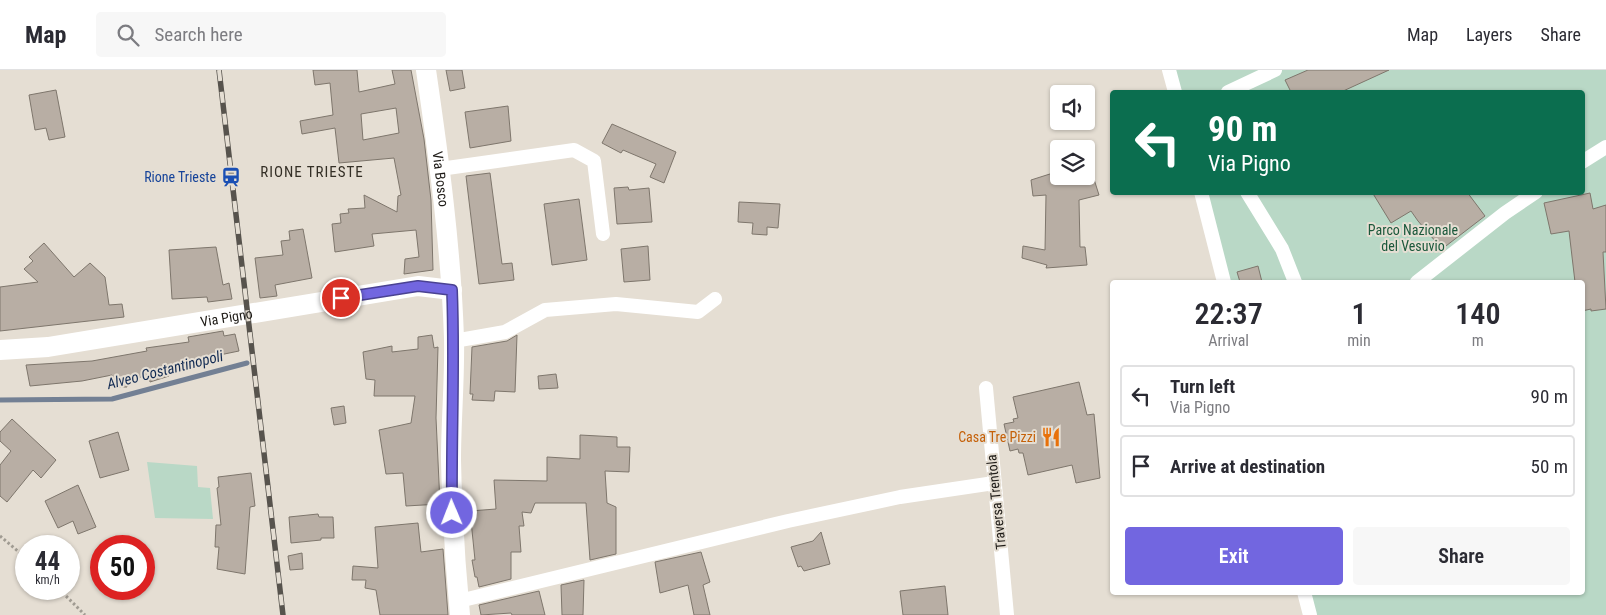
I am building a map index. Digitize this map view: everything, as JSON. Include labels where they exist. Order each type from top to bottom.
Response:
[{"type":"main road","name":"Via Bosco","points":[[426,70],[440,169],[452,290],[454,341],[451,458],[452,513],[459,608]]},
{"type":"main road","name":"Via Pigno","points":[[0,350],[48,346],[418,286],[452,290]]},
{"type":"street","points":[[1169,70],[1174,90]]},
{"type":"street","points":[[1232,90],[1275,70]]},
{"type":"street","points":[[1585,160],[1606,147]]},
{"type":"street","points":[[440,169],[574,150],[594,161],[603,234]]},
{"type":"street","points":[[1202,195],[1223,280]]},
{"type":"street","points":[[1249,195],[1282,249],[1295,280]]},
{"type":"street","points":[[1420,280],[1505,213],[1532,195]]},
{"type":"street","points":[[454,341],[505,332],[545,310],[616,304],[698,312],[715,299]]},
{"type":"street","name":"Traversa Trentola","points":[[986,388],[1007,615]]},
{"type":"street","points":[[459,608],[788,521],[900,497],[994,483]]},
{"type":"street","points":[[1305,595],[1310,615]]},
{"type":"path","points":[[0,536],[15,549]]},
{"type":"path","points":[[70,600],[85,615]]},
{"type":"green space","name":"Parco Nazionale del Vesuvio","points":[[1165,70],[1606,70],[1606,615],[1306,615],[1301,595],[1585,595],[1585,280],[1219,280],[1198,195],[1585,195],[1585,90],[1170,90]]},
{"type":"green space","points":[[147,462],[197,466],[198,487],[210,488],[213,519],[155,518]]},
{"type":"building","points":[[313,70],[357,70],[359,92],[395,84],[392,70],[411,70],[424,139],[431,200],[433,270],[404,274],[405,259],[419,257],[416,230],[372,234],[374,246],[335,252],[332,224],[341,223],[340,214],[349,213],[348,209],[365,208],[364,195],[397,212],[398,196],[401,195],[394,158],[339,163],[335,128],[302,134],[300,121],[333,115],[330,83],[315,85]],"holes":[[[396,108],[399,133],[363,140],[361,114]]]},
{"type":"building","points":[[446,70],[462,70],[465,88],[450,91]]},
{"type":"building","points":[[1308,70],[1389,70],[1345,90],[1290,90],[1285,80]]},
{"type":"building","points":[[56,90],[65,137],[49,140],[46,128],[35,130],[29,95]]},
{"type":"building","points":[[508,106],[511,141],[470,148],[465,112]]},
{"type":"building","points":[[612,124],[676,152],[664,183],[650,177],[656,164],[623,150],[621,153],[602,143]]},
{"type":"building","points":[[490,173],[502,264],[512,263],[514,280],[479,284],[466,176]]},
{"type":"building","points":[[1050,174],[1050,185],[1095,185],[1095,182],[1099,195],[1079,200],[1080,247],[1085,247],[1087,265],[1046,268],[1047,265],[1022,258],[1023,246],[1045,250],[1046,195],[1033,196],[1031,180]]},
{"type":"building","points":[[628,187],[629,190],[649,188],[652,222],[617,224],[614,188]]},
{"type":"building","points":[[1590,193],[1593,209],[1606,205],[1606,252],[1603,252],[1606,309],[1591,311],[1591,309],[1585,310],[1585,280],[1575,280],[1569,231],[1551,234],[1544,203]]},
{"type":"building","points":[[1374,195],[1469,195],[1485,216],[1442,249],[1411,211],[1391,223]]},
{"type":"building","points":[[579,199],[587,260],[552,265],[544,204]]},
{"type":"building","points":[[739,202],[780,204],[778,228],[767,227],[767,235],[752,234],[753,223],[738,222]]},
{"type":"building","points":[[303,229],[312,278],[275,285],[277,296],[260,298],[255,258],[283,255],[281,241],[290,240],[289,231]]},
{"type":"building","points":[[44,243],[74,277],[90,263],[105,277],[109,305],[122,304],[124,317],[0,331],[0,287],[38,282],[24,269],[33,261],[29,257]]},
{"type":"building","points":[[648,246],[650,280],[624,282],[621,249]]},
{"type":"building","points":[[216,247],[223,285],[229,283],[232,299],[208,302],[207,297],[172,299],[169,250]]},
{"type":"building","points":[[1258,266],[1262,280],[1239,280],[1237,272]]},
{"type":"building","points":[[223,331],[224,336],[235,334],[239,351],[166,366],[169,376],[150,382],[149,376],[126,379],[127,387],[114,387],[112,375],[82,381],[30,386],[26,365],[92,361],[147,351],[146,348],[189,342],[188,337]]},
{"type":"building","points":[[432,335],[434,348],[438,347],[436,418],[440,504],[406,506],[403,473],[386,474],[379,430],[411,423],[415,396],[374,396],[375,380],[366,379],[363,352],[392,346],[392,352],[418,349],[418,337]]},
{"type":"building","points":[[517,335],[515,392],[495,391],[494,401],[472,400],[473,394],[470,394],[472,347],[507,341]]},
{"type":"building","points":[[556,374],[558,388],[539,389],[538,376]]},
{"type":"building","name":"Casa Tre Pizzi","points":[[1079,382],[1087,415],[1094,414],[1100,478],[1076,483],[1072,465],[1028,475],[1023,453],[1019,453],[1018,449],[1010,451],[1004,424],[1014,422],[1013,419],[1018,418],[1013,397]]},
{"type":"building","points":[[344,406],[346,423],[334,425],[331,408]]},
{"type":"building","points":[[12,419],[56,460],[41,478],[33,470],[7,502],[0,496],[0,465],[11,451],[0,441],[0,432]]},
{"type":"building","points":[[118,432],[129,470],[100,478],[89,441]]},
{"type":"building","points":[[580,435],[617,437],[617,447],[630,447],[629,472],[605,471],[607,503],[616,507],[616,554],[590,560],[586,503],[535,503],[531,513],[522,512],[524,526],[519,526],[521,552],[511,552],[511,579],[479,587],[472,560],[475,560],[470,511],[496,509],[494,480],[547,481],[547,457],[580,459]]},
{"type":"building","points":[[251,473],[255,506],[250,507],[245,574],[217,569],[219,547],[215,547],[216,525],[221,525],[217,488],[219,487],[218,477]]},
{"type":"building","points":[[78,485],[96,527],[78,534],[73,521],[58,528],[45,501]]},
{"type":"building","points":[[318,514],[319,517],[333,517],[334,538],[321,538],[321,540],[291,543],[289,517]]},
{"type":"building","points":[[418,523],[421,552],[443,549],[448,615],[380,615],[376,590],[365,588],[366,580],[352,580],[353,566],[378,568],[375,527]]},
{"type":"building","points":[[821,532],[830,564],[804,571],[801,566],[798,567],[791,547],[813,541]]},
{"type":"building","points":[[701,552],[710,582],[703,585],[710,615],[694,615],[688,585],[660,593],[655,562]]},
{"type":"building","points":[[302,553],[303,569],[290,570],[288,556]]},
{"type":"building","points":[[584,580],[583,615],[562,615],[561,585]]},
{"type":"building","points":[[945,586],[948,615],[903,615],[900,591]]},
{"type":"building","points":[[539,591],[545,615],[512,615],[511,613],[481,615],[479,605]]},
{"type":"waterway","name":"Alveo Costantinopoli","points":[[0,400],[112,399],[247,363]]},
{"type":"railway","points":[[219,70],[283,615]]},
{"type":"place","name":"Rione Trieste","points":[[231,177]]},
{"type":"place","name":"Casa Tre Pizzi","points":[[1051,437]]},
{"type":"district","name":"RIONE TRIESTE","points":[[312,172]]},
{"type":"route","points":[[341,298],[418,286],[452,290],[454,341],[451,458],[452,513]]}]
